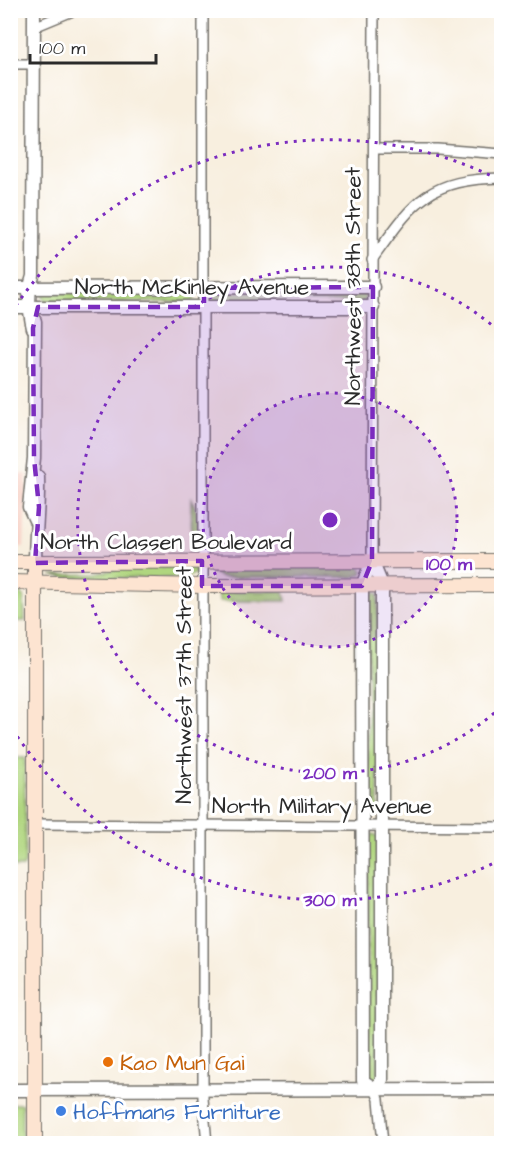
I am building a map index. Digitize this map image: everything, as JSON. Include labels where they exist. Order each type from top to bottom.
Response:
[{"type":"main road","name":"North Classen Boulevard","points":[[10,562],[501,561]]},
{"type":"main road","points":[[35,563],[35,1143]]},
{"type":"main road","name":"North Classen Boulevard","points":[[10,582],[202,586],[501,585]]},
{"type":"street","points":[[34,10],[34,458],[29,507],[35,519],[35,563]]},
{"type":"street","points":[[34,27],[75,10]]},
{"type":"street","name":"Northwest 37th Street","points":[[203,10],[203,1089],[207,1143]]},
{"type":"street","name":"Northwest 38th Street","points":[[374,10],[372,561],[362,585],[363,1081],[375,1089],[379,1099],[383,1143]]},
{"type":"street","points":[[10,64],[34,64]]},
{"type":"street","points":[[374,149],[438,149],[501,154]]},
{"type":"street","points":[[372,260],[404,217],[423,198],[467,179],[501,178]]},
{"type":"street","name":"North McKinley Avenue","points":[[10,288],[33,284],[204,288],[373,287]]},
{"type":"street","name":"North McKinley Avenue","points":[[10,307],[373,307]]},
{"type":"street","name":"Northwest 38th Street","points":[[372,561],[382,585],[382,1080],[375,1089]]},
{"type":"street","name":"North Military Avenue","points":[[34,824],[501,826]]},
{"type":"street","points":[[10,1090],[501,1089]]},
{"type":"highlighted area","points":[[373,287],[372,561],[362,586],[202,586],[202,561],[35,563],[39,507],[34,458],[33,328],[38,307],[204,307],[204,288]]},
{"type":"shaded area","points":[[11,474],[27,474],[24,547],[11,547]]},
{"type":"green space","points":[[45,292],[194,293],[195,298],[193,302],[45,302],[43,296]]},
{"type":"green space","points":[[214,292],[364,293],[366,296],[364,302],[214,302],[211,297]]},
{"type":"green space","points":[[191,499],[196,509],[198,522],[195,546],[192,546]]},
{"type":"green space","points":[[128,566],[194,568],[196,573],[185,578],[67,578],[51,575],[97,574]]},
{"type":"green space","points":[[218,566],[359,567],[363,570],[362,574],[354,577],[221,577],[210,571]]},
{"type":"green space","points":[[11,590],[19,591],[24,597],[25,621],[11,621]]},
{"type":"green space","points":[[219,591],[284,591],[286,601],[219,601]]},
{"type":"green space","points":[[374,592],[378,595],[378,811],[373,815],[368,811],[368,596]]},
{"type":"green space","points":[[10,758],[25,758],[25,863],[23,867],[11,867]]},
{"type":"green space","points":[[373,834],[379,837],[378,1077],[376,1082],[368,1080],[368,837]]},
{"type":"green space","points":[[11,1104],[22,1104],[22,1143],[11,1143]]},
{"type":"place","name":"Kao Mun Gai","points":[[108,1062]]},
{"type":"place","name":"Hoffmans Furniture","points":[[61,1111]]}]
